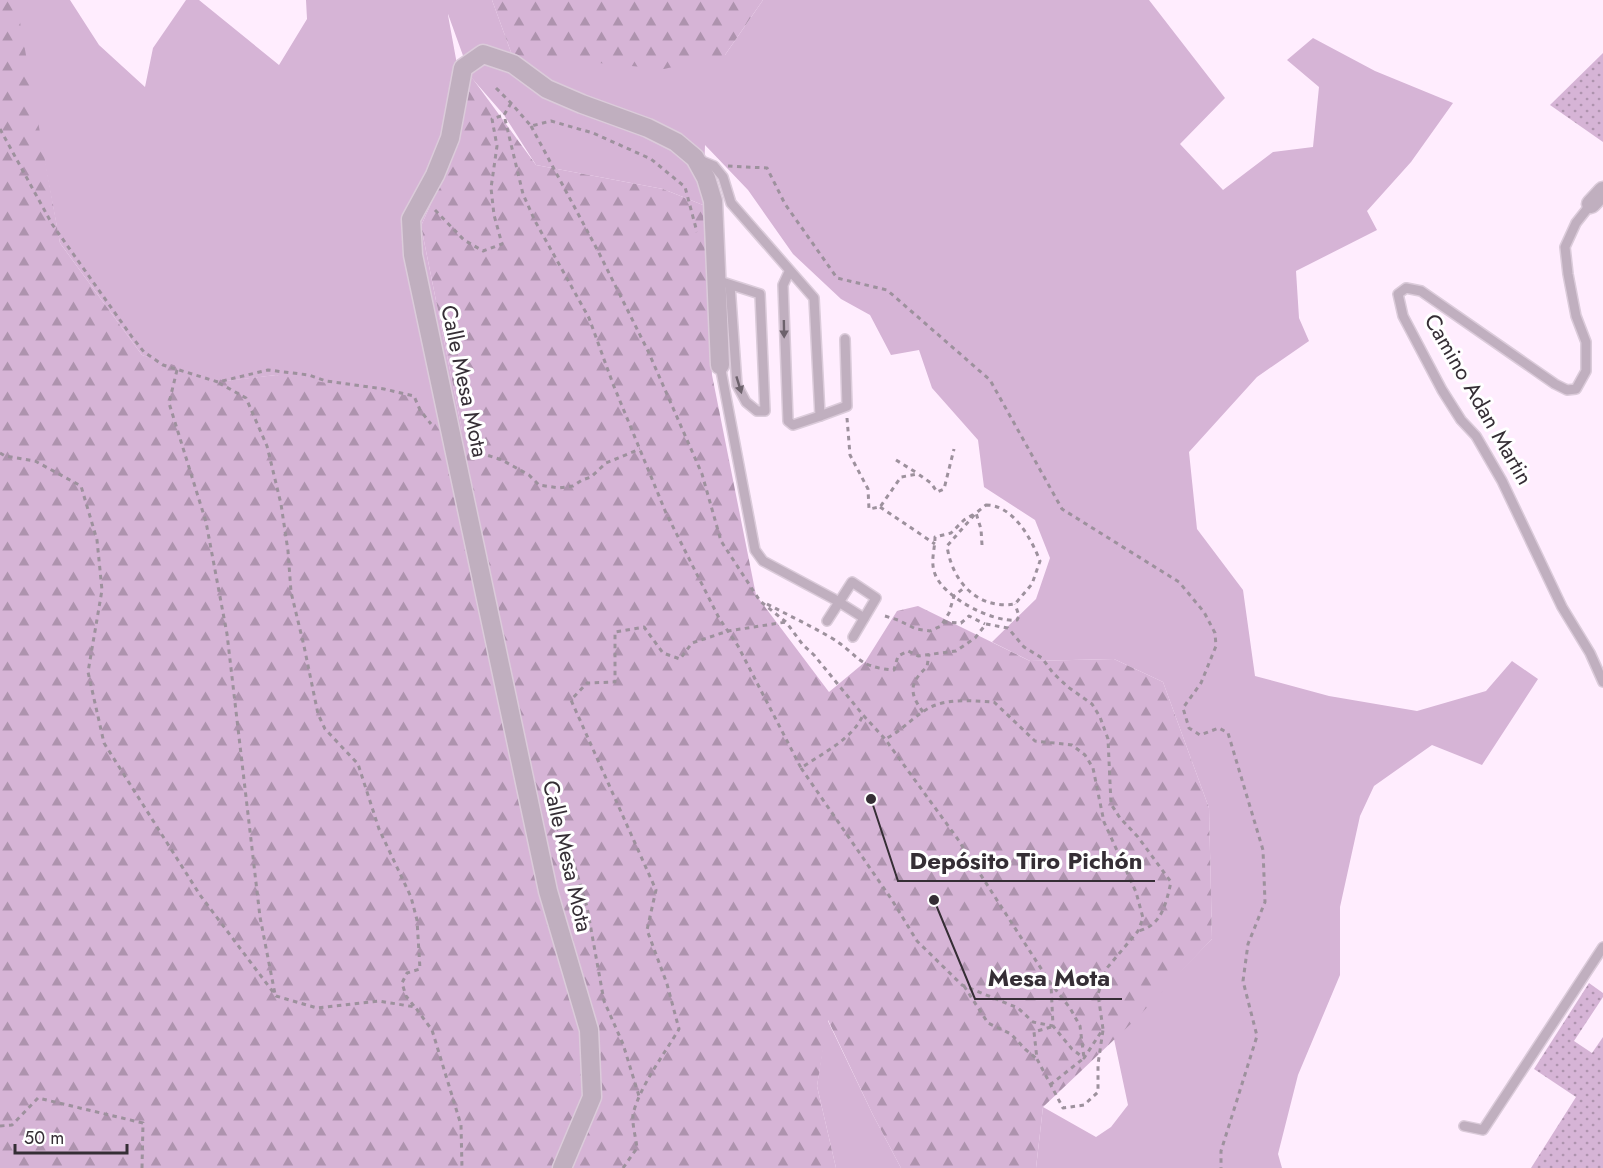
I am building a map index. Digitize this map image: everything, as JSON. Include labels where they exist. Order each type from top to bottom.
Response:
[{"type":"street","name":"Calle Mesa Mota","points":[[562,1168],[592,1097],[589,1030],[548,891],[413,255],[411,219],[435,175],[450,138],[463,68],[483,54],[513,64],[547,89],[648,128],[676,142],[695,158],[706,178],[713,201],[723,283],[720,365]]},
{"type":"lane","points":[[695,158],[714,166],[723,177],[731,203],[814,298],[820,416]]},
{"type":"lane","name":"Camino Adan Martin","points":[[1597,198],[1576,223],[1565,247],[1576,316],[1586,342],[1586,371],[1576,389],[1568,390],[1555,384],[1420,291],[1406,288],[1398,294],[1407,325],[1442,390],[1461,420],[1476,436],[1502,481],[1562,607],[1590,653],[1603,682]]},
{"type":"lane","points":[[789,272],[783,285],[788,421],[793,425],[847,405],[845,339]]},
{"type":"lane","points":[[723,283],[760,294],[765,411],[757,411],[746,402],[737,385],[723,283]]},
{"type":"lane","points":[[720,365],[755,550],[763,561],[864,618]]},
{"type":"lane","points":[[827,621],[852,582],[876,598],[853,637]]},
{"type":"lane","points":[[1464,1126],[1483,1130],[1603,947]]},
{"type":"path","points":[[496,88],[531,126],[648,351],[702,474],[722,541],[760,601],[786,622],[863,716],[885,738],[957,838],[1051,984],[1070,1008],[1080,1026],[1084,1058]]},
{"type":"path","points":[[422,199],[444,217],[464,240],[483,251],[502,244],[494,215],[492,188],[497,146],[492,119],[504,115],[512,103]]},
{"type":"path","points":[[504,115],[523,194],[535,221],[589,318],[666,513],[719,618],[738,646],[801,768],[892,900],[917,941],[964,986],[988,1023],[1011,1034],[1037,1059]]},
{"type":"path","points":[[531,126],[551,121],[592,133],[651,159],[685,187],[697,233]]},
{"type":"path","points":[[0,129],[52,224],[144,352],[163,365],[218,382],[246,398],[267,446],[281,504],[291,592],[318,714],[325,729],[358,764],[379,829],[411,897],[417,920],[420,969],[406,973],[402,984],[406,996],[432,1030],[461,1125],[462,1168]]},
{"type":"path","points":[[714,166],[767,168],[785,204],[837,278],[887,290],[990,380],[1062,509],[1179,582],[1204,612],[1215,633],[1216,646],[1201,683],[1184,708],[1189,728],[1200,735],[1219,729],[1228,733],[1263,850],[1265,902],[1248,944],[1243,981],[1257,1036],[1232,1122],[1221,1151],[1221,1168]]},
{"type":"path","points":[[177,369],[169,403],[206,522],[227,634],[260,917],[276,996]]},
{"type":"path","points":[[218,382],[268,370],[309,375],[326,381],[384,388],[414,396],[420,410],[432,425]]},
{"type":"path","points":[[847,405],[847,436],[850,455],[868,489],[869,509],[880,507],[935,544]]},
{"type":"path","points":[[454,444],[502,460],[529,475],[539,485],[559,488],[573,486],[591,477],[606,463],[640,449]]},
{"type":"path","points":[[896,460],[931,483],[937,492],[944,489],[954,449]]},
{"type":"path","points":[[0,453],[5,456],[35,461],[81,486],[97,540],[102,590],[88,672],[104,743],[200,895],[276,996],[317,1008],[379,1001],[415,1007]]},
{"type":"path","points":[[880,507],[901,477],[918,474]]},
{"type":"path","points":[[976,513],[947,546],[949,562],[965,587],[978,597],[1005,606],[1016,604],[1032,584],[1040,567],[1040,561],[1030,537],[1007,512],[993,505],[986,505],[964,520],[951,533],[936,537],[932,555],[934,572],[939,582],[954,596],[987,615],[1010,621],[1017,620],[1019,616],[1016,604]]},
{"type":"path","points":[[976,513],[981,529],[982,545]]},
{"type":"path","points":[[885,616],[916,629],[930,631],[941,626],[949,613],[954,596],[965,587]]},
{"type":"path","points":[[760,601],[832,639],[860,662],[876,668],[894,670],[898,656],[908,651],[918,656],[956,651],[975,638],[986,624]]},
{"type":"path","points":[[943,622],[961,623],[969,616],[973,607]]},
{"type":"path","points":[[969,616],[986,624],[1008,628],[1024,647],[1042,658],[1053,673],[1068,687],[1092,704],[1100,717],[1108,739],[1111,804],[1171,882],[1163,912],[1148,929],[1138,931]]},
{"type":"path","points":[[1008,628],[1010,621]]},
{"type":"path","points":[[623,1168],[637,1148],[633,1116],[645,1084],[679,1029],[668,984],[647,930],[656,890],[572,700],[587,683],[615,682],[615,632],[644,627],[663,653],[680,659],[692,643],[728,631],[786,622]]},
{"type":"path","points":[[922,712],[915,701],[912,688],[916,677],[927,668],[929,654]]},
{"type":"path","points":[[885,738],[894,735],[922,712],[935,705],[958,700],[994,702],[1035,741],[1072,745],[1085,756],[1093,768],[1104,822],[1136,892],[1143,918],[1138,931],[1107,968],[1098,994],[1103,1029],[1098,1064],[1098,1092],[1084,1104],[1062,1108],[1037,1059],[1034,1032],[1053,1026]]},
{"type":"path","points":[[801,768],[841,740],[860,724],[863,716]]},
{"type":"path","points":[[530,807],[547,815],[568,844],[587,907],[603,1001],[623,1044],[640,1098]]},
{"type":"path","points":[[1051,984],[1053,1026],[1072,1049],[1084,1058]]},
{"type":"path","points":[[964,986],[1018,1008],[1033,1022],[1053,1026]]},
{"type":"path","points":[[1050,1085],[1084,1058],[1103,1029]]},
{"type":"path","points":[[0,1126],[12,1125],[38,1098],[143,1123],[142,1168]]},
{"type":"green space","points":[[0,0],[16,0],[60,243],[142,355],[225,381],[276,375],[405,395],[421,401],[441,433],[462,430],[421,226],[457,145],[470,75],[536,165],[663,189],[703,205],[712,375],[756,595],[829,692],[865,662],[897,611],[918,606],[1030,661],[1114,659],[1163,682],[1209,808],[1212,939],[1136,1019],[1043,1107],[1036,1168],[901,1168],[828,1020],[817,1086],[836,1168],[0,1168]]},
{"type":"green space","points":[[14,0],[70,0],[99,45],[145,87],[153,48],[186,0],[199,0],[279,65],[307,19],[306,0],[492,0],[512,55],[725,55],[763,0],[1149,0],[1225,98],[1180,144],[1223,190],[1273,152],[1313,147],[1319,87],[1287,60],[1313,38],[1375,71],[1453,103],[1411,162],[1367,211],[1377,230],[1296,271],[1299,318],[1309,341],[1257,377],[1189,452],[1197,529],[1243,590],[1255,676],[1329,696],[1417,711],[1486,691],[1512,661],[1538,679],[1482,765],[1432,745],[1374,786],[1360,816],[1340,907],[1340,975],[1298,1075],[1278,1154],[1282,1168],[1036,1168],[1043,1107],[1096,1137],[1111,1127],[1128,1105],[1114,1039],[1212,939],[1209,808],[1163,682],[1114,659],[1030,661],[992,642],[1036,599],[1050,558],[1035,520],[984,487],[978,440],[932,388],[919,350],[891,355],[870,315],[841,299],[793,254],[748,190],[705,145],[703,205],[663,189],[536,165],[504,115],[470,76],[457,145],[421,226],[462,430],[438,433],[276,375],[218,382],[142,355],[60,243]],"holes":[[[448,14],[470,75],[460,81]]]},
{"type":"green space","points":[[492,0],[763,0],[725,55],[664,69],[512,55]]},
{"type":"green space","points":[[1603,53],[1603,142],[1550,105]]},
{"type":"green space","points":[[1589,983],[1603,993],[1603,997],[1574,1041],[1592,1053],[1603,1037],[1603,1168],[1531,1168],[1576,1097],[1534,1069]]},
{"type":"green space","points":[[827,1019],[901,1168],[836,1168],[817,1086]]},
{"type":"place","name":"Depósito Tiro Pichón","points":[[871,799]]},
{"type":"place","name":"Mesa Mota","points":[[934,900]]}]
